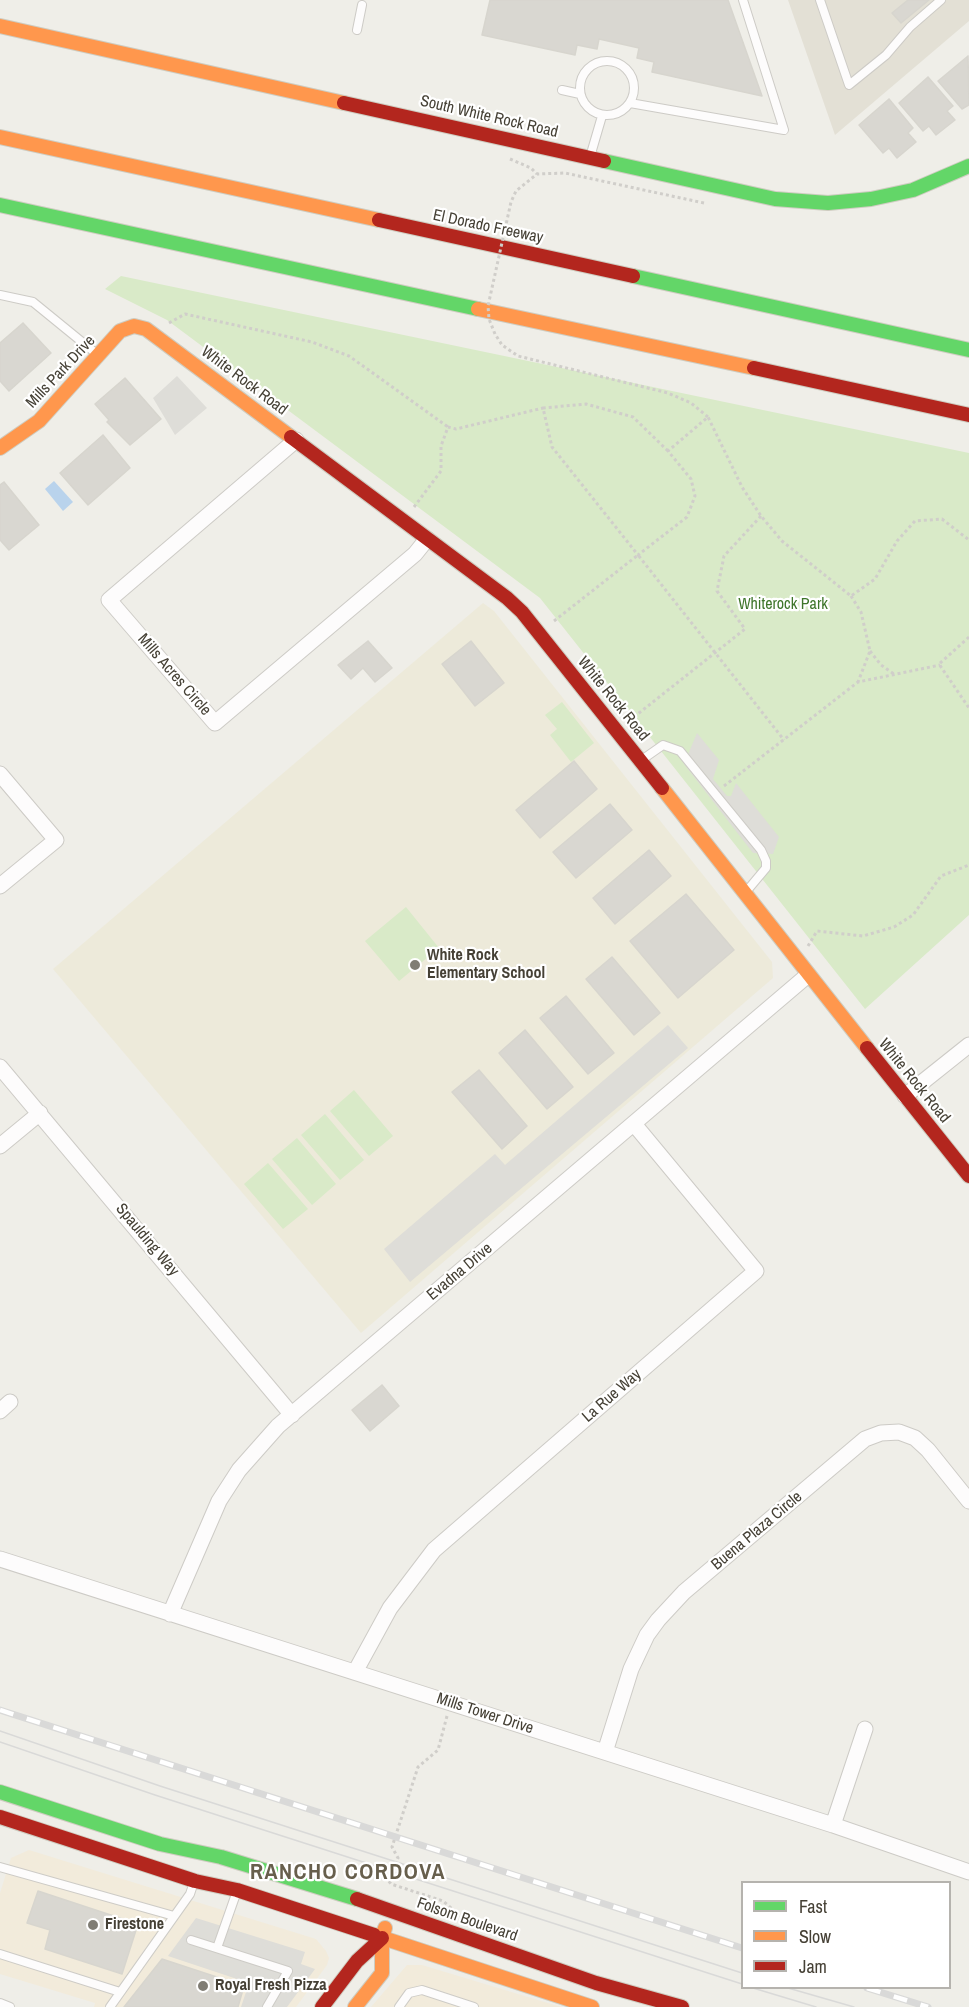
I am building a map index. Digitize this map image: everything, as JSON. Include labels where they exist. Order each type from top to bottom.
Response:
[{"type":"main road","name":"South White Rock Road","points":[[0,26],[775,199],[817,202],[850,201],[892,195],[933,183],[969,166]]},
{"type":"main road","name":"El Dorado Freeway","points":[[0,137],[969,350]]},
{"type":"main road","points":[[0,205],[969,415]]},
{"type":"main road","name":"Mills Park Drive","points":[[0,448],[39,421],[120,331],[134,326],[146,329]]},
{"type":"main road","name":"White Rock Road","points":[[146,329],[507,598],[522,612],[969,1176]]},
{"type":"main road","name":"Folsom Boulevard","points":[[1,1797],[160,1844],[221,1857],[392,1911],[596,1983],[682,2007]]},
{"type":"main road","points":[[0,1817],[195,1881],[237,1890],[591,2007]]},
{"type":"main road","points":[[355,2007],[382,1973],[381,1938],[392,1911]]},
{"type":"main road","points":[[322,2007],[357,1961],[381,1938]]},
{"type":"street","name":"Mills Acres Circle","points":[[296,440],[109,600],[215,723],[415,554],[427,539]]},
{"type":"street","points":[[0,774],[56,840],[0,886]]},
{"type":"street","name":"Evadna Drive","points":[[170,1614],[219,1501],[239,1470],[278,1426],[808,975]]},
{"type":"street","points":[[905,1096],[969,1045]]},
{"type":"street","name":"Spaulding Way","points":[[0,1067],[292,1415]]},
{"type":"street","points":[[0,1146],[40,1113]]},
{"type":"street","name":"La Rue Way","points":[[355,1672],[390,1608],[434,1550],[756,1271],[634,1124]]},
{"type":"street","name":"Buena Plaza Circle","points":[[605,1752],[631,1669],[647,1635],[658,1620],[684,1592],[865,1439],[881,1433],[899,1432],[915,1438],[928,1450],[969,1501]]},
{"type":"street","name":"Mills Tower Drive","points":[[0,1559],[833,1825],[969,1872]]},
{"type":"street","points":[[833,1825],[865,1729]]},
{"type":"lane","points":[[630,103],[784,130],[742,0]]},
{"type":"lane","points":[[820,0],[849,85],[886,55],[909,27],[941,0]]},
{"type":"lane","points":[[357,30],[362,5]]},
{"type":"lane","points":[[601,61],[612,61],[622,65],[634,82],[634,93],[630,103],[623,111],[602,116],[592,112],[584,104],[579,83],[591,66],[601,61]]},
{"type":"lane","points":[[562,90],[580,94]]},
{"type":"lane","points":[[590,157],[602,116]]},
{"type":"lane","points":[[0,295],[33,302],[99,356]]},
{"type":"lane","points":[[641,761],[663,745],[676,748],[743,826],[761,850],[766,861],[763,874],[744,894]]},
{"type":"lane","points":[[0,1867],[174,1916]]},
{"type":"lane","points":[[110,2007],[190,1894],[195,1881]]},
{"type":"lane","points":[[217,1948],[237,1890]]},
{"type":"lane","points":[[190,1940],[288,1971],[267,2007]]},
{"type":"lane","points":[[0,1954],[120,1992]]},
{"type":"lane","points":[[399,2007],[409,1993],[422,1990],[474,2007]]},
{"type":"lane","points":[[0,2003],[10,2007]]},
{"type":"path","points":[[507,155],[511,161],[531,168],[537,174]]},
{"type":"path","points":[[704,203],[565,173],[537,174],[516,191],[510,202],[488,306],[489,320],[502,345],[518,356],[668,393],[691,403],[708,417],[742,487],[760,516],[782,541],[851,596],[861,612],[870,651],[881,665],[894,674]]},
{"type":"path","points":[[168,324],[184,314],[312,342],[349,356],[448,428],[456,429],[543,408],[586,404],[633,417],[668,451],[692,479],[694,496],[687,517],[554,621]]},
{"type":"path","points":[[543,408],[552,447],[784,740]]},
{"type":"path","points":[[668,451],[708,417]]},
{"type":"path","points":[[414,507],[441,471],[441,446],[448,428]]},
{"type":"path","points":[[634,717],[745,629],[717,591],[724,556],[760,516]]},
{"type":"path","points":[[851,596],[875,579],[897,541],[915,521],[942,519],[969,540]]},
{"type":"path","points":[[723,787],[858,682],[940,664],[969,637]]},
{"type":"path","points":[[858,682],[870,651]]},
{"type":"path","points":[[940,664],[969,708]]},
{"type":"path","points":[[810,943],[817,931],[863,936],[894,927],[913,915],[941,876],[969,865]]},
{"type":"path","points":[[450,1703],[438,1750],[418,1767],[398,1826],[392,1847],[398,1858],[382,1872],[391,1884],[443,1901],[460,1916]]},
{"type":"path","points":[[389,1892],[391,1884]]},
{"type":"shaded area","points":[[788,0],[969,0],[969,21],[835,135]]},
{"type":"shaded area","points":[[177,376],[207,408],[175,435],[153,398]]},
{"type":"shaded area","name":"White Rock Elementary School","points":[[483,603],[494,611],[772,962],[773,978],[361,1333],[53,969]]},
{"type":"shaded area","points":[[697,733],[719,760],[713,779],[727,796],[731,796],[736,783],[779,837],[773,854],[753,853],[684,764]]},
{"type":"shaded area","points":[[668,1025],[688,1048],[410,1282],[384,1249],[495,1154],[505,1165]]},
{"type":"shaded area","points":[[29,1850],[316,1939],[329,1958],[327,1965],[296,2007],[94,2007],[95,2003],[0,1974],[0,1893],[11,1858]]},
{"type":"shaded area","points":[[196,1918],[305,1952],[301,1964],[315,1969],[287,2007],[241,2007],[249,1983],[168,1956]]},
{"type":"shaded area","points":[[407,1965],[422,1965],[561,2007],[371,2007]]},
{"type":"green space","name":"Whiterock Park","points":[[121,276],[969,453],[969,915],[865,1009],[540,598],[167,320],[105,289]]},
{"type":"green space","points":[[562,702],[594,743],[571,762],[550,735],[557,729],[545,715]]},
{"type":"green space","points":[[406,907],[439,948],[399,981],[365,941]]},
{"type":"green space","points":[[354,1090],[393,1136],[369,1156],[330,1111]]},
{"type":"green space","points":[[325,1114],[364,1160],[340,1180],[301,1135]]},
{"type":"green space","points":[[297,1138],[336,1184],[312,1205],[272,1159]]},
{"type":"green space","points":[[268,1163],[308,1209],[283,1229],[244,1184]]},
{"type":"water","points":[[54,481],[73,502],[63,511],[45,489]]},
{"type":"building","points":[[490,0],[728,0],[762,96],[652,72],[654,62],[637,58],[639,48],[599,39],[597,49],[577,45],[575,55],[482,35]]},
{"type":"building","points":[[908,0],[929,0],[901,23],[892,13]]},
{"type":"building","points":[[968,56],[969,105],[962,109],[938,81]]},
{"type":"building","points":[[928,77],[953,106],[947,111],[955,120],[936,135],[929,126],[923,131],[899,103]]},
{"type":"building","points":[[889,99],[913,128],[908,133],[916,142],[897,158],[889,148],[883,153],[859,125]]},
{"type":"building","points":[[23,323],[51,353],[9,391],[0,381],[0,343]]},
{"type":"building","points":[[125,378],[161,419],[130,445],[107,422],[109,420],[95,404]]},
{"type":"building","points":[[103,435],[130,468],[88,505],[60,473]]},
{"type":"building","points":[[4,482],[39,525],[9,550],[0,540],[0,485]]},
{"type":"building","points":[[368,641],[392,668],[375,682],[363,668],[351,679],[338,665]]},
{"type":"building","points":[[471,641],[504,683],[475,706],[442,664]]},
{"type":"building","points":[[574,761],[597,789],[540,838],[516,810]]},
{"type":"building","points":[[610,804],[632,830],[576,878],[553,852]]},
{"type":"building","points":[[649,850],[671,876],[615,924],[593,898]]},
{"type":"building","points":[[686,894],[734,950],[678,998],[630,941]]},
{"type":"building","points":[[612,957],[660,1013],[634,1035],[586,979]]},
{"type":"building","points":[[566,996],[614,1053],[588,1074],[540,1018]]},
{"type":"building","points":[[525,1030],[573,1087],[547,1109],[499,1053]]},
{"type":"building","points":[[479,1070],[527,1126],[502,1149],[452,1092]]},
{"type":"building","points":[[382,1385],[399,1406],[370,1431],[352,1410]]},
{"type":"building","points":[[38,1891],[138,1924],[122,1974],[45,1949],[50,1930],[27,1923]]},
{"type":"building","points":[[162,1959],[244,1986],[238,2007],[124,2007]]},
{"type":"tram line","points":[[0,1731],[160,1786],[741,1973]]},
{"type":"tram line","points":[[0,1742],[155,1795],[741,1984]]},
{"type":"tram line","points":[[756,1989],[816,2007]]},
{"type":"tram line","points":[[791,1989],[854,2007]]},
{"type":"railway","points":[[0,1710],[741,1948]]},
{"type":"railway","points":[[870,1989],[928,2007]]},
{"type":"traffic: fast","points":[[604,161],[775,199],[828,203],[871,199],[913,190],[969,166]]},
{"type":"traffic: fast","points":[[0,205],[478,309]]},
{"type":"traffic: fast","points":[[633,276],[969,350]]},
{"type":"traffic: fast","points":[[0,1792],[160,1844],[221,1857],[357,1899]]},
{"type":"traffic: slow","points":[[0,26],[344,103]]},
{"type":"traffic: slow","points":[[0,137],[379,220]]},
{"type":"traffic: slow","points":[[478,309],[754,368]]},
{"type":"traffic: slow","points":[[0,448],[39,421],[120,331],[134,326],[146,329],[291,437]]},
{"type":"traffic: slow","points":[[662,788],[867,1048]]},
{"type":"traffic: slow","points":[[355,2007],[382,1973],[382,1938],[385,1928]]},
{"type":"traffic: slow","points":[[374,1935],[592,2007]]},
{"type":"traffic: jam","points":[[344,103],[604,161]]},
{"type":"traffic: jam","points":[[379,220],[633,276]]},
{"type":"traffic: jam","points":[[754,368],[969,415]]},
{"type":"traffic: jam","points":[[291,437],[507,598],[522,612],[662,788]]},
{"type":"traffic: jam","points":[[867,1048],[969,1176]]},
{"type":"traffic: jam","points":[[0,1817],[195,1881],[237,1890],[374,1935]]},
{"type":"traffic: jam","points":[[357,1899],[596,1983],[682,2007]]},
{"type":"traffic: jam","points":[[322,2007],[357,1961],[382,1938]]},
{"type":"place","name":"White Rock Elementary School","points":[[415,965]]},
{"type":"place","name":"Firestone","points":[[93,1925]]},
{"type":"place","name":"Royal Fresh Pizza","points":[[203,1986]]},
{"type":"district","name":"RANCHO CORDOVA","points":[[348,1873]]}]
